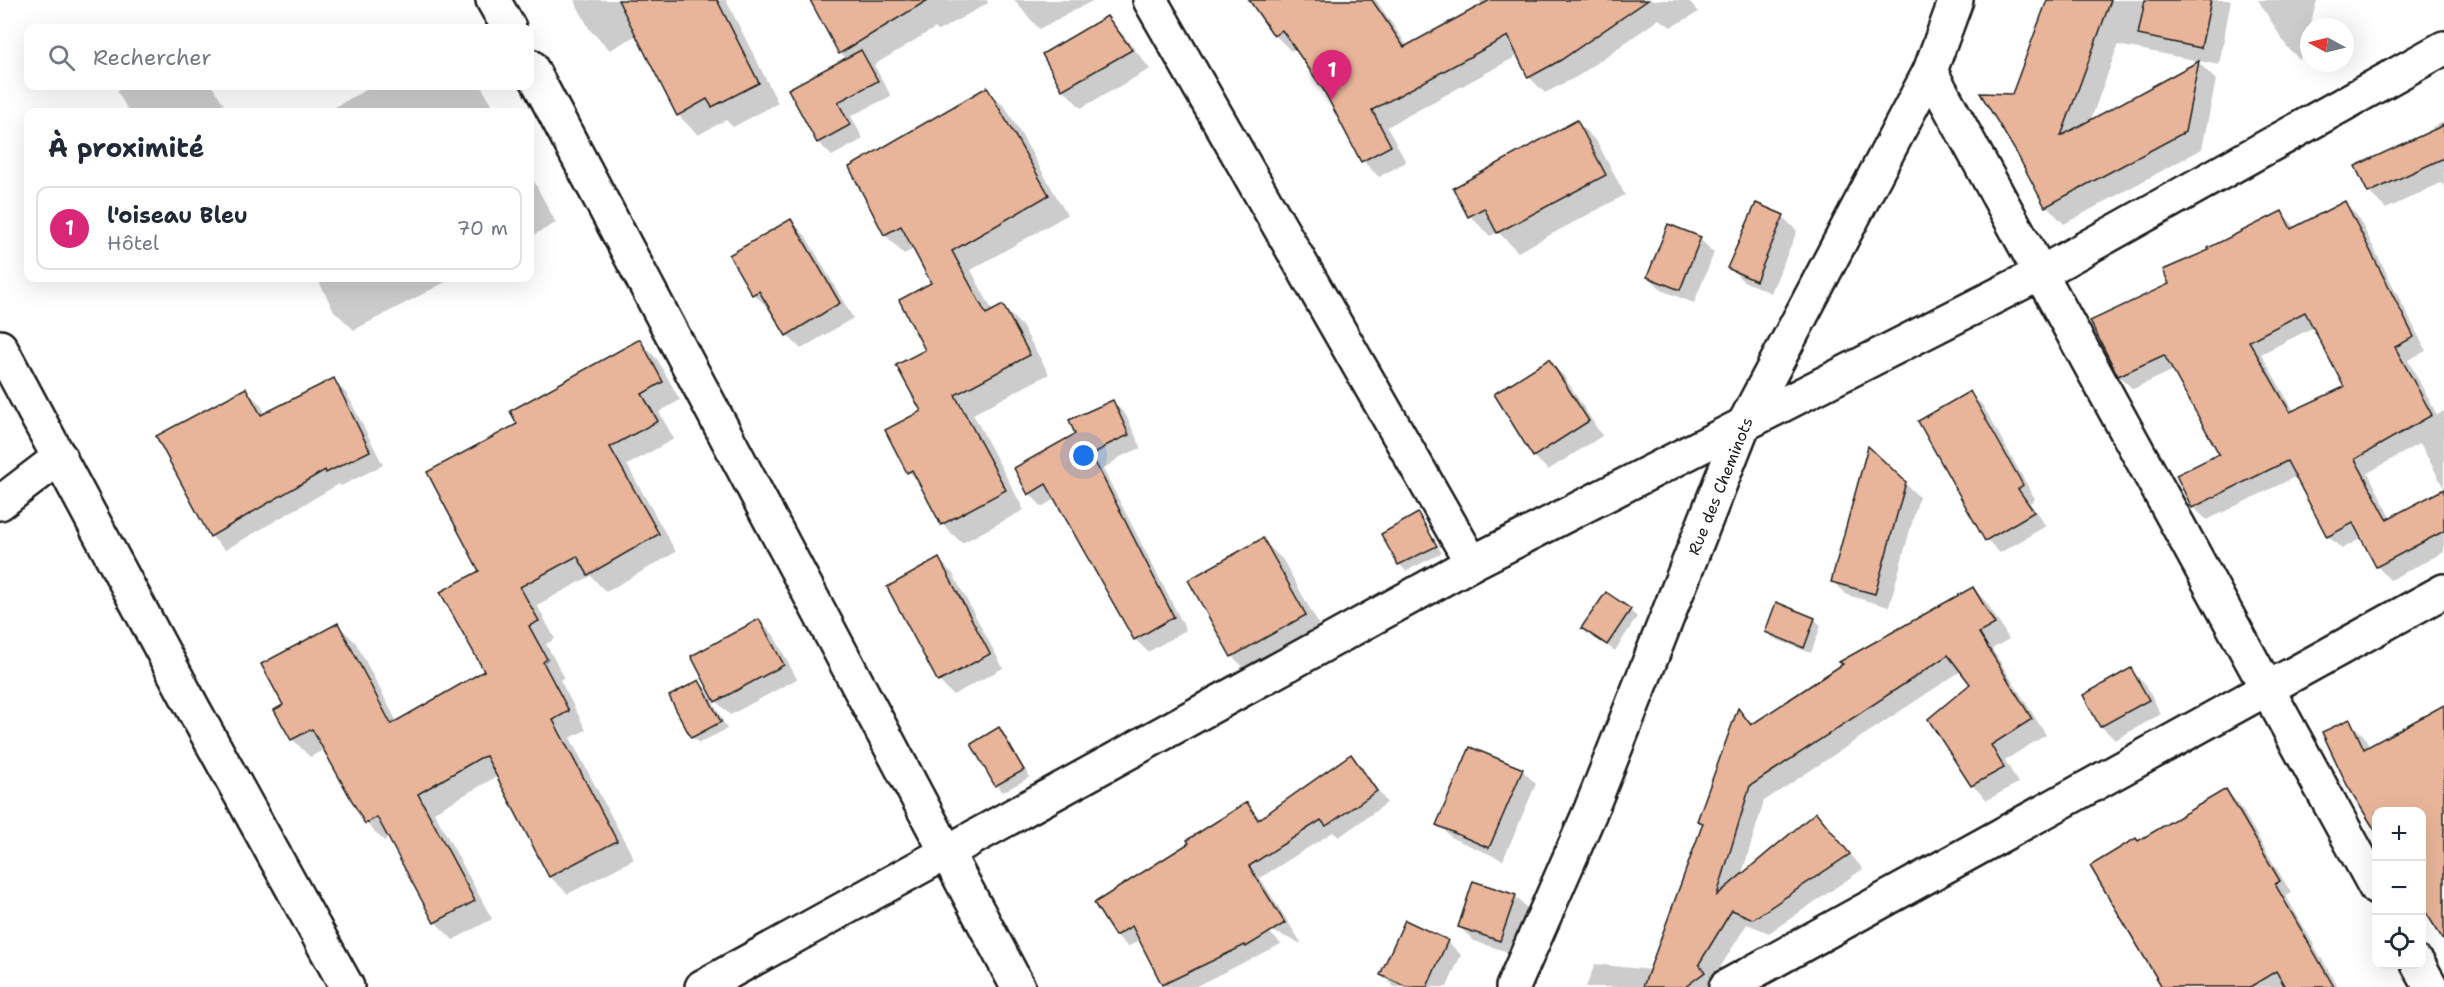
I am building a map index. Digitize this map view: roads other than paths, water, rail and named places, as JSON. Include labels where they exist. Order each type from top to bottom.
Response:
[{"type":"street","points":[[493,0],[507,24]]},
{"type":"street","points":[[1150,0],[1472,563]]},
{"type":"street","name":"Rue des Cheminots","points":[[1513,987],[1590,812],[1742,428],[1930,71],[1956,0]]},
{"type":"street","points":[[702,987],[946,855],[1472,563],[1742,428],[2041,273],[2444,48]]},
{"type":"street","points":[[1930,71],[2372,881]]},
{"type":"street","points":[[534,74],[946,855],[1018,987]]},
{"type":"street","points":[[0,347],[194,710],[347,987]]},
{"type":"street","points":[[0,503],[60,457]]},
{"type":"street","points":[[1726,987],[2444,591]]},
{"type":"street","points":[[2421,969],[2430,987]]},
{"type":"place","name":"l'oiseau Bleu","points":[[1332,100]]}]
